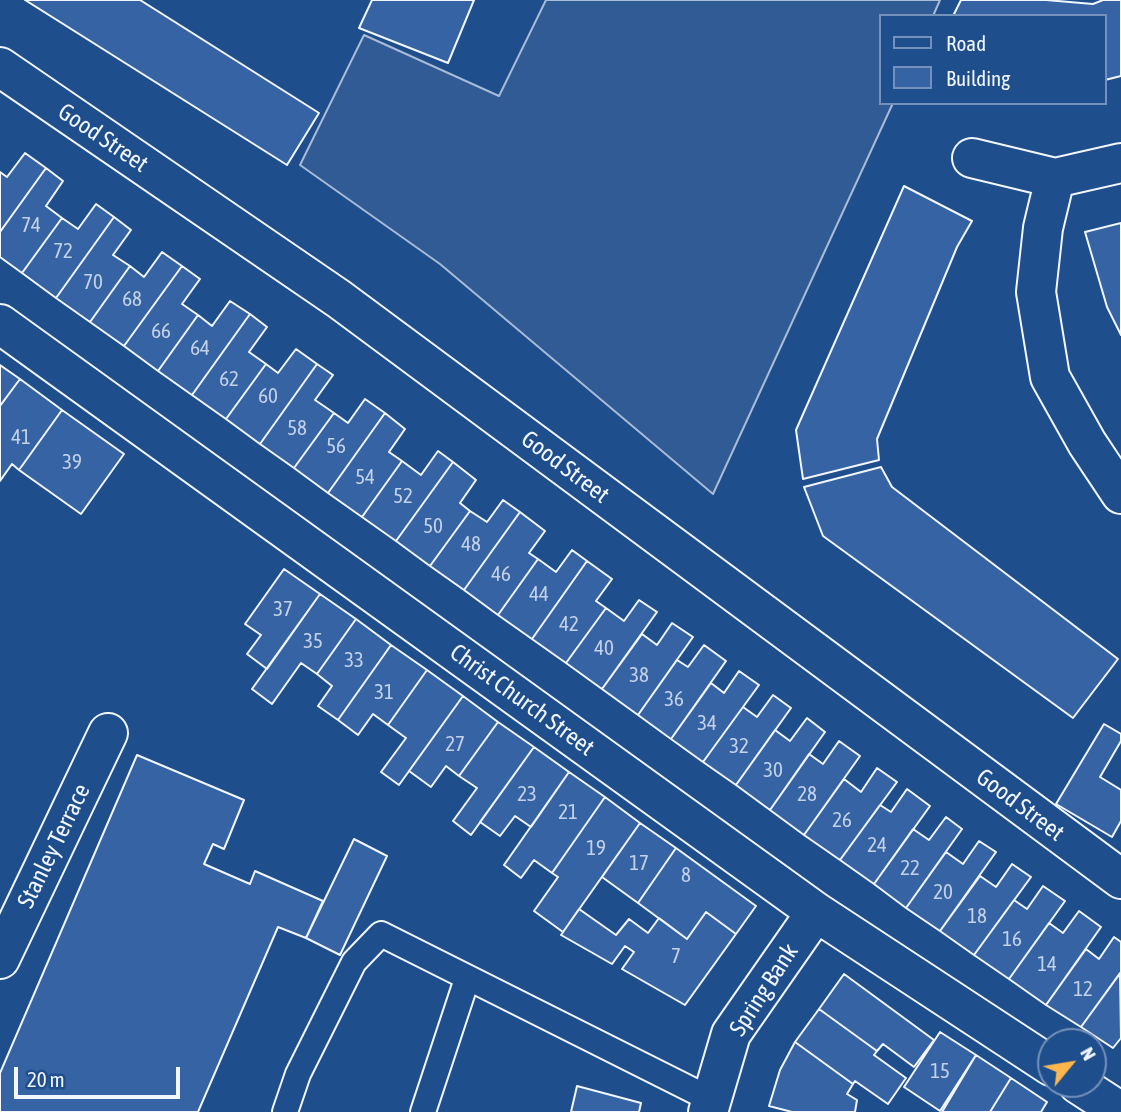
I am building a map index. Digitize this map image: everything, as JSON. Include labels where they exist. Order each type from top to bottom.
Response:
[{"type":"street","name":"Good Street","points":[[0,67],[339,299],[1121,879]]},
{"type":"street","points":[[972,158],[1055,178],[1121,163]]},
{"type":"street","points":[[1055,178],[1043,228],[1036,292],[1050,377],[1087,443],[1121,494]]},
{"type":"street","name":"Christ Church Street","points":[[0,324],[816,912],[1037,1057]]},
{"type":"street","name":"Stanley Terrace","points":[[0,959],[108,733]]},
{"type":"street","name":"Spring Bank","points":[[710,1106],[732,1034],[816,912]]},
{"type":"street","points":[[1100,1098],[1121,1112]]},
{"type":"lane","points":[[285,1112],[298,1074],[354,962],[381,934],[710,1106]]},
{"type":"lane","points":[[423,1112],[467,979]]},
{"type":"shaded area","points":[[546,0],[940,0],[934,14],[880,14],[880,105],[892,105],[713,494],[440,264],[300,165],[364,35],[499,96]]},
{"type":"building","points":[[25,0],[140,0],[319,113],[287,165]]},
{"type":"building","points":[[372,0],[474,0],[448,63],[359,28]]},
{"type":"building","points":[[961,0],[1046,0],[1093,4],[1103,0],[1121,0],[1121,76],[1107,80],[1107,14],[954,14]]},
{"type":"building","points":[[25,153],[46,168],[0,232],[0,172],[7,177]]},
{"type":"building","points":[[46,168],[63,181],[46,206],[62,218],[22,273],[0,257],[0,232]]},
{"type":"building","points":[[904,186],[972,221],[957,247],[877,439],[879,460],[803,479],[796,430]]},
{"type":"building","points":[[96,204],[114,217],[56,298],[22,273],[62,218],[78,229]]},
{"type":"building","points":[[114,217],[131,230],[113,255],[130,266],[90,322],[56,298]]},
{"type":"building","points":[[1121,223],[1121,335],[1107,307],[1085,232]]},
{"type":"building","points":[[162,252],[182,266],[124,346],[90,322],[130,266],[144,277]]},
{"type":"building","points":[[182,266],[200,279],[182,304],[198,315],[158,371],[124,346]]},
{"type":"building","points":[[230,301],[250,314],[192,395],[158,371],[198,315],[212,326]]},
{"type":"building","points":[[250,314],[267,327],[249,352],[266,364],[226,419],[192,395]]},
{"type":"building","points":[[296,349],[317,364],[260,444],[226,419],[266,364],[278,373]]},
{"type":"building","points":[[317,364],[333,375],[315,400],[334,413],[294,468],[260,444]]},
{"type":"building","points":[[0,365],[20,379],[0,406]]},
{"type":"building","points":[[20,379],[62,410],[19,470],[12,464],[0,481],[0,406]]},
{"type":"building","points":[[365,399],[385,413],[328,493],[294,468],[334,413],[348,423]]},
{"type":"building","points":[[62,410],[124,454],[81,514],[19,470]]},
{"type":"building","points":[[385,413],[405,429],[389,452],[402,461],[362,517],[328,493]]},
{"type":"building","points":[[438,451],[453,462],[396,541],[362,517],[402,461],[421,475]]},
{"type":"building","points":[[453,462],[476,480],[460,503],[470,511],[430,566],[396,541]]},
{"type":"building","points":[[881,467],[892,487],[1118,659],[1073,718],[823,536],[804,487]]},
{"type":"building","points":[[503,500],[520,512],[464,590],[430,566],[470,511],[487,522]]},
{"type":"building","points":[[520,512],[545,531],[529,553],[538,559],[498,615],[464,590]]},
{"type":"building","points":[[572,550],[587,561],[532,639],[498,615],[538,559],[556,572]]},
{"type":"building","points":[[587,561],[612,579],[596,601],[606,608],[566,663],[532,639]]},
{"type":"building","points":[[284,569],[320,594],[267,669],[247,654],[261,635],[245,624]]},
{"type":"building","points":[[320,594],[356,619],[317,674],[301,663],[272,704],[252,689]]},
{"type":"building","points":[[639,600],[657,612],[602,689],[566,663],[606,608],[624,621]]},
{"type":"building","points":[[356,619],[391,645],[338,720],[318,706],[332,686],[317,674]]},
{"type":"building","points":[[672,623],[693,637],[638,715],[602,689],[642,634],[657,645]]},
{"type":"building","points":[[391,645],[427,670],[388,725],[373,714],[358,735],[338,720]]},
{"type":"building","points":[[704,645],[726,661],[671,739],[638,715],[677,660],[688,667]]},
{"type":"building","points":[[427,670],[463,696],[399,785],[381,772],[406,738],[388,725]]},
{"type":"building","points":[[739,671],[759,685],[703,762],[671,739],[711,683],[724,693]]},
{"type":"building","points":[[773,695],[791,708],[736,785],[703,762],[743,707],[757,717]]},
{"type":"building","points":[[463,696],[498,722],[459,776],[446,766],[431,787],[409,771]]},
{"type":"building","points":[[807,718],[825,732],[770,810],[736,785],[775,730],[790,741]]},
{"type":"building","points":[[498,722],[534,747],[471,835],[453,821],[477,788],[459,776]]},
{"type":"building","points":[[1104,724],[1121,734],[1121,741],[1100,777],[1121,790],[1121,821],[1112,837],[1056,804]]},
{"type":"building","points":[[839,741],[860,756],[804,835],[770,810],[809,754],[823,764]]},
{"type":"building","points":[[534,747],[569,772],[531,827],[515,816],[500,836],[480,822]]},
{"type":"building","points":[[137,755],[244,800],[224,849],[213,844],[204,864],[250,884],[255,871],[323,901],[306,938],[278,927],[198,1112],[0,1112],[0,1073]]},
{"type":"building","points":[[877,768],[897,782],[840,860],[804,835],[844,779],[861,792]]},
{"type":"building","points":[[569,772],[605,797],[552,873],[534,860],[521,878],[504,865]]},
{"type":"building","points":[[907,789],[930,806],[874,884],[840,860],[880,805],[891,812]]},
{"type":"building","points":[[605,797],[640,823],[563,932],[534,911],[558,877],[552,873]]},
{"type":"building","points":[[946,817],[962,829],[906,908],[874,884],[913,829],[929,840]]},
{"type":"building","points":[[640,823],[676,848],[638,903],[602,877]]},
{"type":"building","points":[[354,839],[387,856],[340,955],[306,938]]},
{"type":"building","points":[[979,841],[996,852],[940,931],[906,908],[946,852],[963,864]]},
{"type":"building","points":[[676,848],[756,906],[736,934],[706,912],[687,939],[638,903]]},
{"type":"building","points":[[1012,864],[1031,877],[974,955],[940,931],[980,876],[996,887]]},
{"type":"building","points":[[1043,886],[1065,901],[1009,979],[974,955],[1014,900],[1027,909]]},
{"type":"building","points":[[579,909],[616,935],[629,919],[648,933],[659,918],[687,939],[706,912],[736,934],[685,1005],[622,969],[634,952],[625,946],[612,964],[561,935]]},
{"type":"building","points":[[1079,911],[1101,927],[1046,1005],[1009,979],[1049,923],[1063,933]]},
{"type":"building","points":[[1114,937],[1121,942],[1121,972],[1081,1027],[1046,1005],[1086,949],[1099,959]]},
{"type":"building","points":[[1120,973],[1121,1038],[1113,1048],[1107,1044],[1107,1028],[1081,1027]]},
{"type":"building","points":[[844,974],[934,1040],[914,1067],[883,1044],[877,1051],[819,1009]]},
{"type":"building","points":[[819,1009],[877,1051],[874,1055],[906,1078],[888,1104],[855,1081],[853,1084],[795,1042]]},
{"type":"building","points":[[940,1032],[976,1055],[940,1111],[904,1087]]},
{"type":"building","points":[[795,1042],[853,1084],[847,1094],[857,1100],[855,1112],[792,1112],[769,1106],[780,1070]]},
{"type":"building","points":[[976,1055],[1011,1078],[990,1112],[942,1112]]},
{"type":"building","points":[[1011,1078],[1037,1095],[1037,1098],[1047,1102],[1041,1112],[990,1112]]},
{"type":"building","points":[[577,1086],[641,1103],[639,1112],[571,1112]]}]
